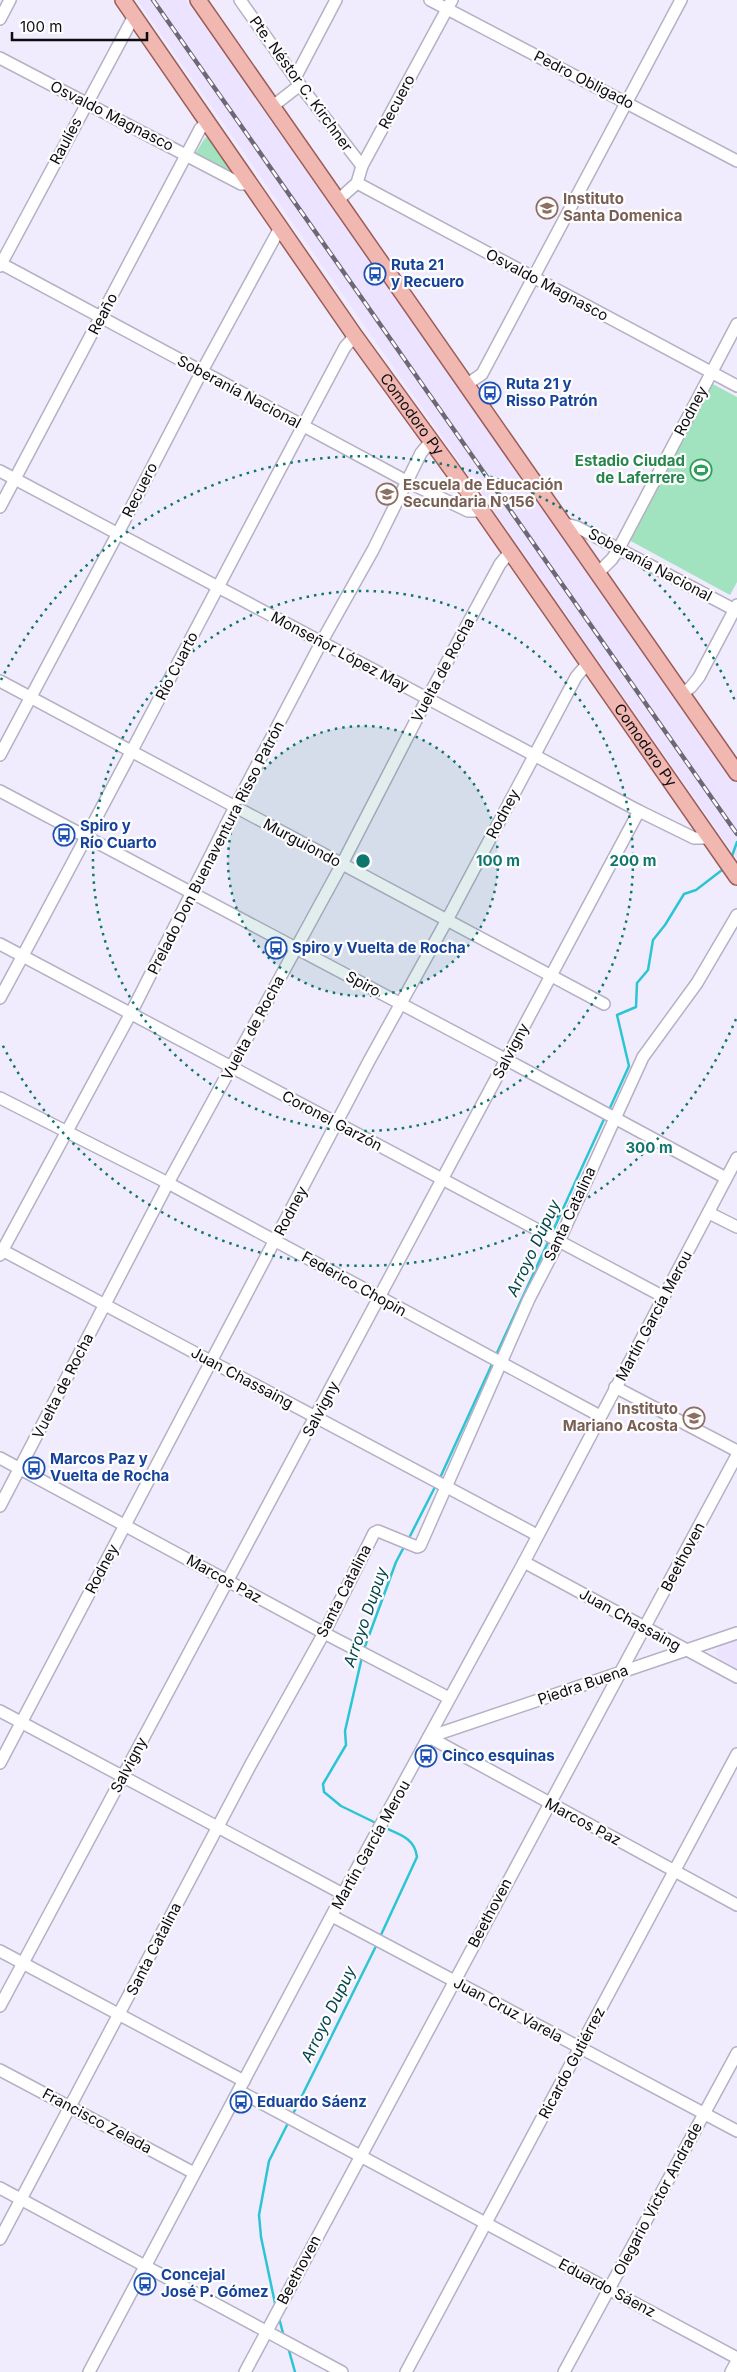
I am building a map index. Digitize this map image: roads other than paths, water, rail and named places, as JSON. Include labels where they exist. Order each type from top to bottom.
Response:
[{"type":"main road","name":"Comodoro Py","points":[[123,0],[355,336],[482,511],[737,877]]},
{"type":"main road","points":[[198,0],[737,773]]},
{"type":"street","points":[[0,19],[10,0]]},
{"type":"street","name":"Pte. Néstor C. Kirchner","points":[[240,0],[297,81],[357,162],[362,166]]},
{"type":"street","points":[[273,106],[297,81],[336,0]]},
{"type":"street","name":"Pedro Obligado","points":[[430,0],[450,5],[737,161]]},
{"type":"street","points":[[466,385],[482,374],[681,0]]},
{"type":"street","name":"Recuero","points":[[357,183],[362,166],[450,5]]},
{"type":"street","name":"Raulíes","points":[[0,264],[134,16]]},
{"type":"street","name":"Osvaldo Magnasco","points":[[0,58],[240,184],[251,184]]},
{"type":"street","name":"Reaño","points":[[0,506],[200,129],[207,122]]},
{"type":"street","points":[[338,200],[357,183]]},
{"type":"street","name":"Osvaldo Magnasco","points":[[357,183],[737,386]]},
{"type":"street","name":"Recuero","points":[[0,755],[280,226]]},
{"type":"street","name":"Soberanía Nacional","points":[[0,264],[408,482],[468,510],[482,511]]},
{"type":"street","name":"Rodney","points":[[598,574],[609,564],[618,550],[737,324]]},
{"type":"street","name":"Río Cuarto","points":[[0,998],[133,752],[345,346],[355,336]]},
{"type":"street","name":"Prelado Don Buenaventura Risso Patrón","points":[[1,1252],[131,1013],[235,807],[408,482],[421,453],[431,441]]},
{"type":"street","name":"Monseñor López May","points":[[0,471],[640,811],[694,838],[710,838]]},
{"type":"street","name":"Soberanía Nacional","points":[[562,523],[578,527],[618,550],[736,609]]},
{"type":"street","name":"Vuelta de Rocha","points":[[0,1506],[21,1469],[168,1183],[342,864],[427,699],[500,564],[510,552]]},
{"type":"street","points":[[682,694],[699,677],[736,609]]},
{"type":"street","name":"Rodney","points":[[0,1762],[210,1362],[576,677],[588,663]]},
{"type":"street","name":"Murguiondo","points":[[0,681],[604,1004]]},
{"type":"street","name":"Spiro","points":[[0,791],[726,1178]]},
{"type":"street","name":"Salvigny","points":[[0,2006],[640,811]]},
{"type":"street","name":"Santa Catalina","points":[[0,2239],[120,2015],[217,1828],[324,1633],[374,1533],[378,1531],[417,1548],[420,1546],[445,1485],[529,1299],[558,1240],[612,1117],[646,1051],[697,983],[737,915]]},
{"type":"street","name":"Coronel Garzón","points":[[0,944],[337,1125],[664,1297]]},
{"type":"street","name":"Federico Chopin","points":[[0,1098],[168,1183],[378,1298],[600,1416]]},
{"type":"street","name":"Martín García Merou","points":[[89,2372],[343,1894],[377,1835],[449,1698],[524,1562],[615,1387],[710,1213],[737,1158]]},
{"type":"street","points":[[710,1213],[737,1227]]},
{"type":"street","name":"Juan Chassaing","points":[[1,1252],[537,1535]]},
{"type":"street","points":[[615,1387],[737,1451]]},
{"type":"street","name":"Beethoven","points":[[245,2372],[330,2211],[362,2158],[454,1980],[619,1673],[645,1629],[737,1455]]},
{"type":"street","name":"Marcos Paz","points":[[0,1458],[324,1633],[449,1698]]},
{"type":"street","name":"Juan Chassaing","points":[[524,1562],[737,1677]]},
{"type":"street","name":"Piedra Buena","points":[[429,1737],[737,1633]]},
{"type":"street","points":[[0,1711],[343,1894]]},
{"type":"street","name":"Marcos Paz","points":[[429,1737],[737,1905]]},
{"type":"street","name":"Ricardo Gutiérrez","points":[[406,2372],[737,1754]]},
{"type":"street","name":"Juan Cruz Varela","points":[[332,1916],[737,2131]]},
{"type":"street","name":"Eduardo Sáenz","points":[[0,1951],[120,2015],[242,2086],[285,2116],[737,2360]]},
{"type":"street","name":"Olegario Victor Andrade","points":[[564,2372],[737,2053]]},
{"type":"street","name":"Francisco Zelada","points":[[0,2070],[194,2173]]},
{"type":"street","points":[[0,2188],[342,2372]]},
{"type":"street","points":[[732,2372],[737,2360]]},
{"type":"waterway","name":"Arroyo Dupuy","points":[[732,856],[737,842]]},
{"type":"waterway","name":"Arroyo Dupuy","points":[[609,1110],[629,1066],[617,1015],[636,1007],[637,983],[648,970],[653,940],[665,925],[684,894],[696,890],[722,870]]},
{"type":"waterway","name":"Arroyo Dupuy","points":[[551,1235],[605,1117]]},
{"type":"waterway","name":"Arroyo Dupuy","points":[[496,1355],[549,1240]]},
{"type":"waterway","name":"Arroyo Dupuy","points":[[439,1480],[493,1362]]},
{"type":"waterway","name":"Arroyo Dupuy","points":[[408,1540],[436,1485]]},
{"type":"waterway","name":"Arroyo Dupuy","points":[[364,1649],[396,1562],[405,1545]]},
{"type":"waterway","name":"Arroyo Dupuy","points":[[362,1657],[345,1731],[346,1745],[323,1784],[324,1792],[341,1806],[378,1824]]},
{"type":"waterway","name":"Arroyo Dupuy","points":[[380,1937],[417,1857],[410,1841],[383,1827]]},
{"type":"waterway","name":"Arroyo Dupuy","points":[[292,2116],[377,1944]]},
{"type":"waterway","name":"Arroyo Dupuy","points":[[276,2308],[261,2237],[259,2215],[269,2161],[289,2121]]},
{"type":"waterway","name":"Arroyo Dupuy","points":[[279,2318],[284,2337]]},
{"type":"waterway","name":"Arroyo Dupuy","points":[[288,2347],[295,2372]]},
{"type":"railway","points":[[153,0],[737,834]]},
{"type":"place","name":"Instituto Santa Domenica","points":[[547,208]]},
{"type":"place","name":"Ruta 21 y Recuero","points":[[375,274]]},
{"type":"place","name":"Ruta 21 y Risso Patrón","points":[[490,393]]},
{"type":"place","name":"Estadio Ciudad de Laferrere","points":[[701,470]]},
{"type":"place","name":"Escuela de Educación Secundaria Nº156","points":[[387,494]]},
{"type":"place","name":"Spiro y Río Cuarto","points":[[64,835]]},
{"type":"place","name":"Spiro y Vuelta de Rocha","points":[[276,948]]},
{"type":"place","name":"Instituto Mariano Acosta","points":[[694,1418]]},
{"type":"place","name":"Marcos Paz y Vuelta de Rocha","points":[[34,1468]]},
{"type":"place","name":"Cinco esquinas","points":[[426,1756]]},
{"type":"place","name":"Eduardo Sáenz","points":[[241,2102]]},
{"type":"place","name":"Concejal José P. Gómez","points":[[145,2284]]}]
